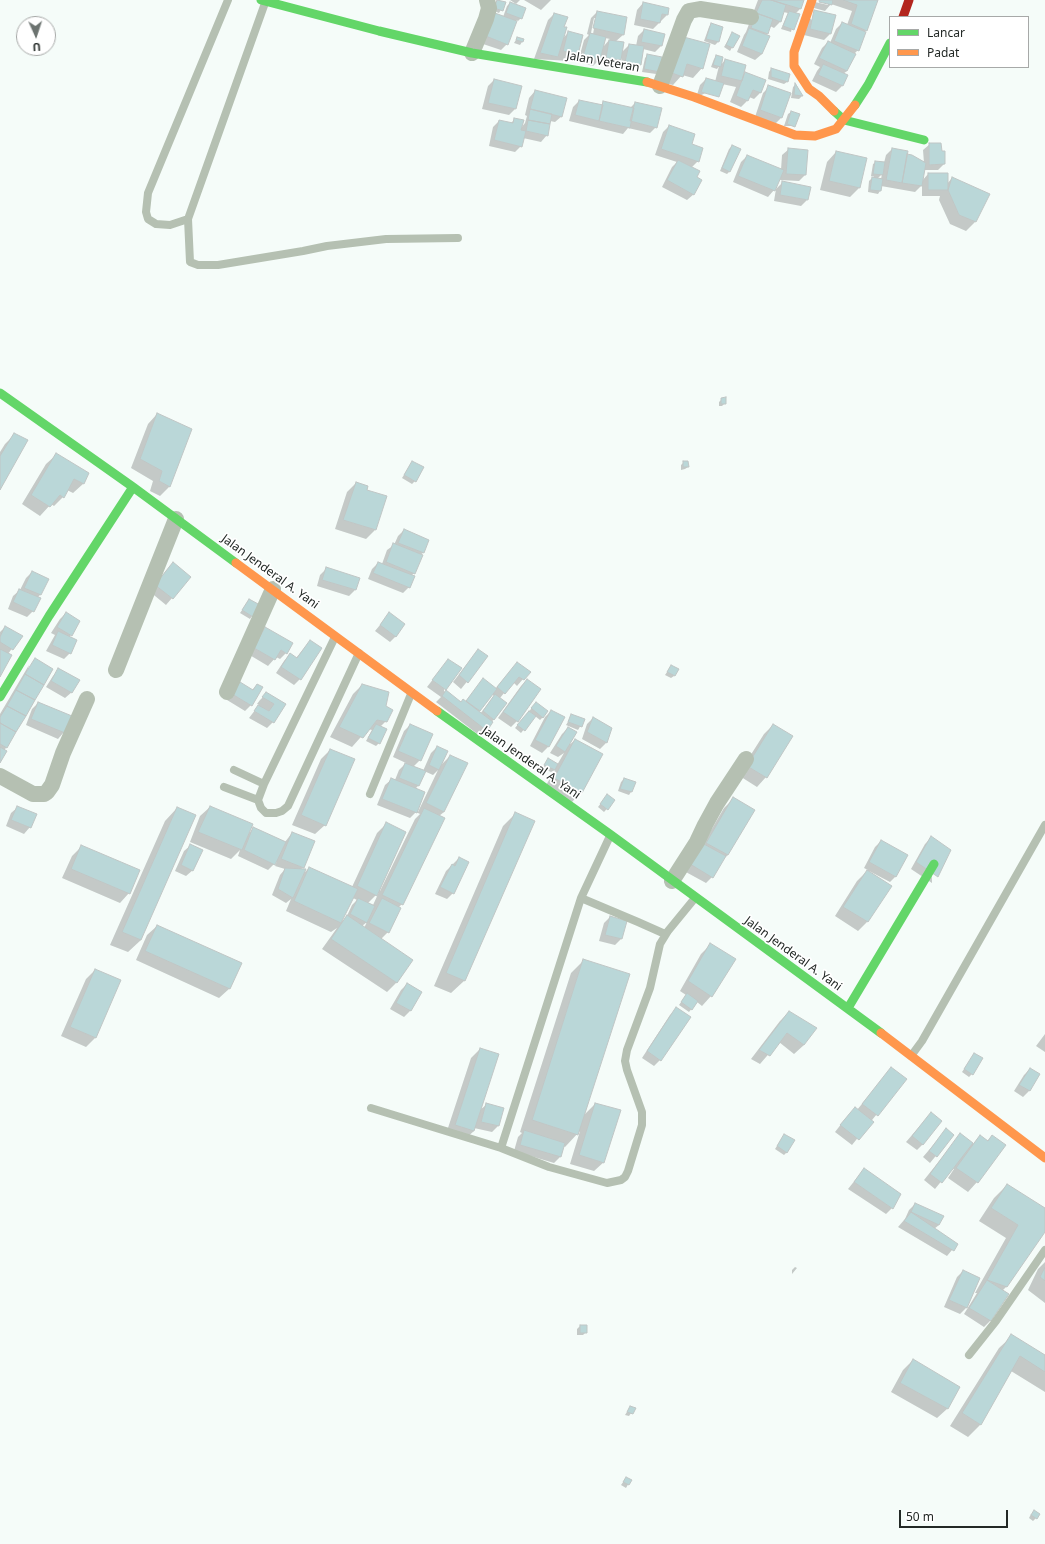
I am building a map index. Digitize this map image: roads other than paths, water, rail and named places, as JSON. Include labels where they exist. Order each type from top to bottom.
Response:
[{"type":"main road","points":[[812,0],[794,52],[794,66],[808,89],[819,96],[844,120],[924,140]]},
{"type":"main road","points":[[903,16],[909,0]]},
{"type":"main road","name":"Jalan Veteran","points":[[263,1],[472,53],[640,80],[795,135],[815,136],[836,129],[851,112],[868,85],[889,45]]},
{"type":"main road","name":"Jalan Jenderal A. Yani","points":[[0,393],[133,487],[360,653],[412,693],[611,835],[848,1008],[1045,1158]]},
{"type":"main road","points":[[0,697],[133,487]]},
{"type":"main road","points":[[848,1008],[934,864]]},
{"type":"street","points":[[472,53],[486,19],[489,8],[488,0]]},
{"type":"street","points":[[660,86],[684,20],[689,11],[700,9],[751,17]]},
{"type":"street","points":[[116,670],[176,519]]},
{"type":"street","points":[[227,692],[273,590]]},
{"type":"street","points":[[0,776],[33,794],[44,794],[47,792],[52,785],[63,752],[87,699]]},
{"type":"street","points":[[672,881],[698,842],[717,803],[746,759]]},
{"type":"lane","points":[[188,219],[170,225],[156,224],[148,219],[146,212],[148,193],[228,0]]},
{"type":"lane","points":[[263,1],[188,219],[189,259],[193,264],[218,265],[327,246],[386,239],[458,238]]},
{"type":"lane","points":[[336,636],[264,784],[258,800],[260,808],[266,813],[276,813],[282,811],[288,806],[360,653]]},
{"type":"lane","points":[[370,794],[412,693]]},
{"type":"lane","points":[[234,770],[264,784]]},
{"type":"lane","points":[[224,787],[258,800]]},
{"type":"lane","points":[[911,1057],[922,1041],[1045,825]]},
{"type":"lane","points":[[501,1148],[581,898],[611,835]]},
{"type":"lane","points":[[581,898],[665,934]]},
{"type":"lane","points":[[371,1108],[501,1148],[549,1167],[607,1183],[621,1180],[625,1177],[628,1171],[642,1125],[642,1112],[625,1061],[627,1050],[650,988],[660,944],[665,934],[696,898]]},
{"type":"lane","points":[[969,1355],[996,1322],[1045,1250]]}]
